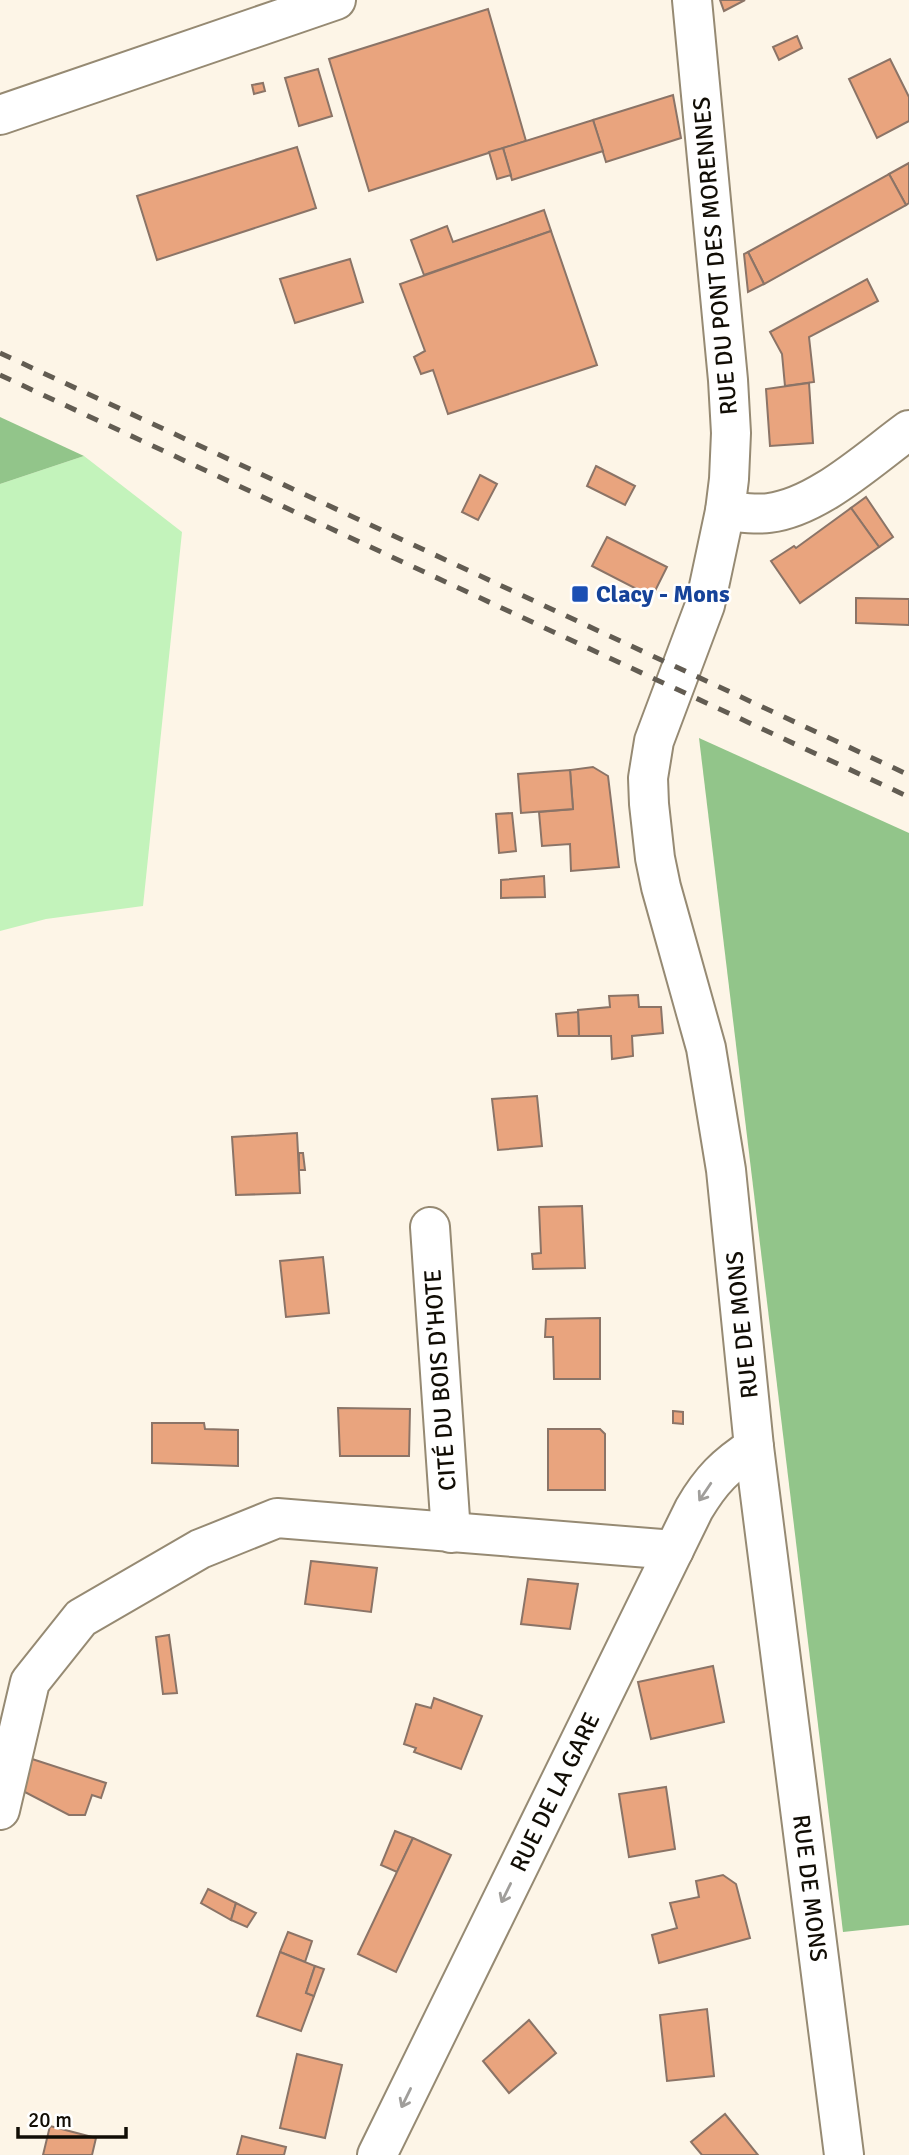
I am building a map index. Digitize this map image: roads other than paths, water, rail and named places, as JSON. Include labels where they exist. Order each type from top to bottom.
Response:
[{"type":"street","points":[[0,116],[336,0]]},
{"type":"street","name":"RUE DU PONT DES MORENNES","points":[[692,0],[728,380],[731,433],[725,511]]},
{"type":"street","points":[[725,511],[768,513],[807,502],[909,430]]},
{"type":"street","name":"RUE DE MONS","points":[[725,511],[705,605],[653,741],[648,778],[649,804],[661,887],[706,1048],[716,1105],[727,1183],[754,1447],[844,2155]]},
{"type":"street","name":"CITÉ DU BOIS D'HOTE","points":[[430,1227],[451,1532]]},
{"type":"street","name":"RUE DE LA GARE","points":[[377,2155],[694,1509],[716,1476],[754,1447]]},
{"type":"street","points":[[0,1810],[30,1682],[81,1618],[200,1549],[277,1518],[674,1550]]},
{"type":"railway","points":[[0,353],[909,775]]},
{"type":"railway","points":[[0,375],[909,797]]},
{"type":"place","name":"Clacy - Mons","points":[[580,594]]}]
